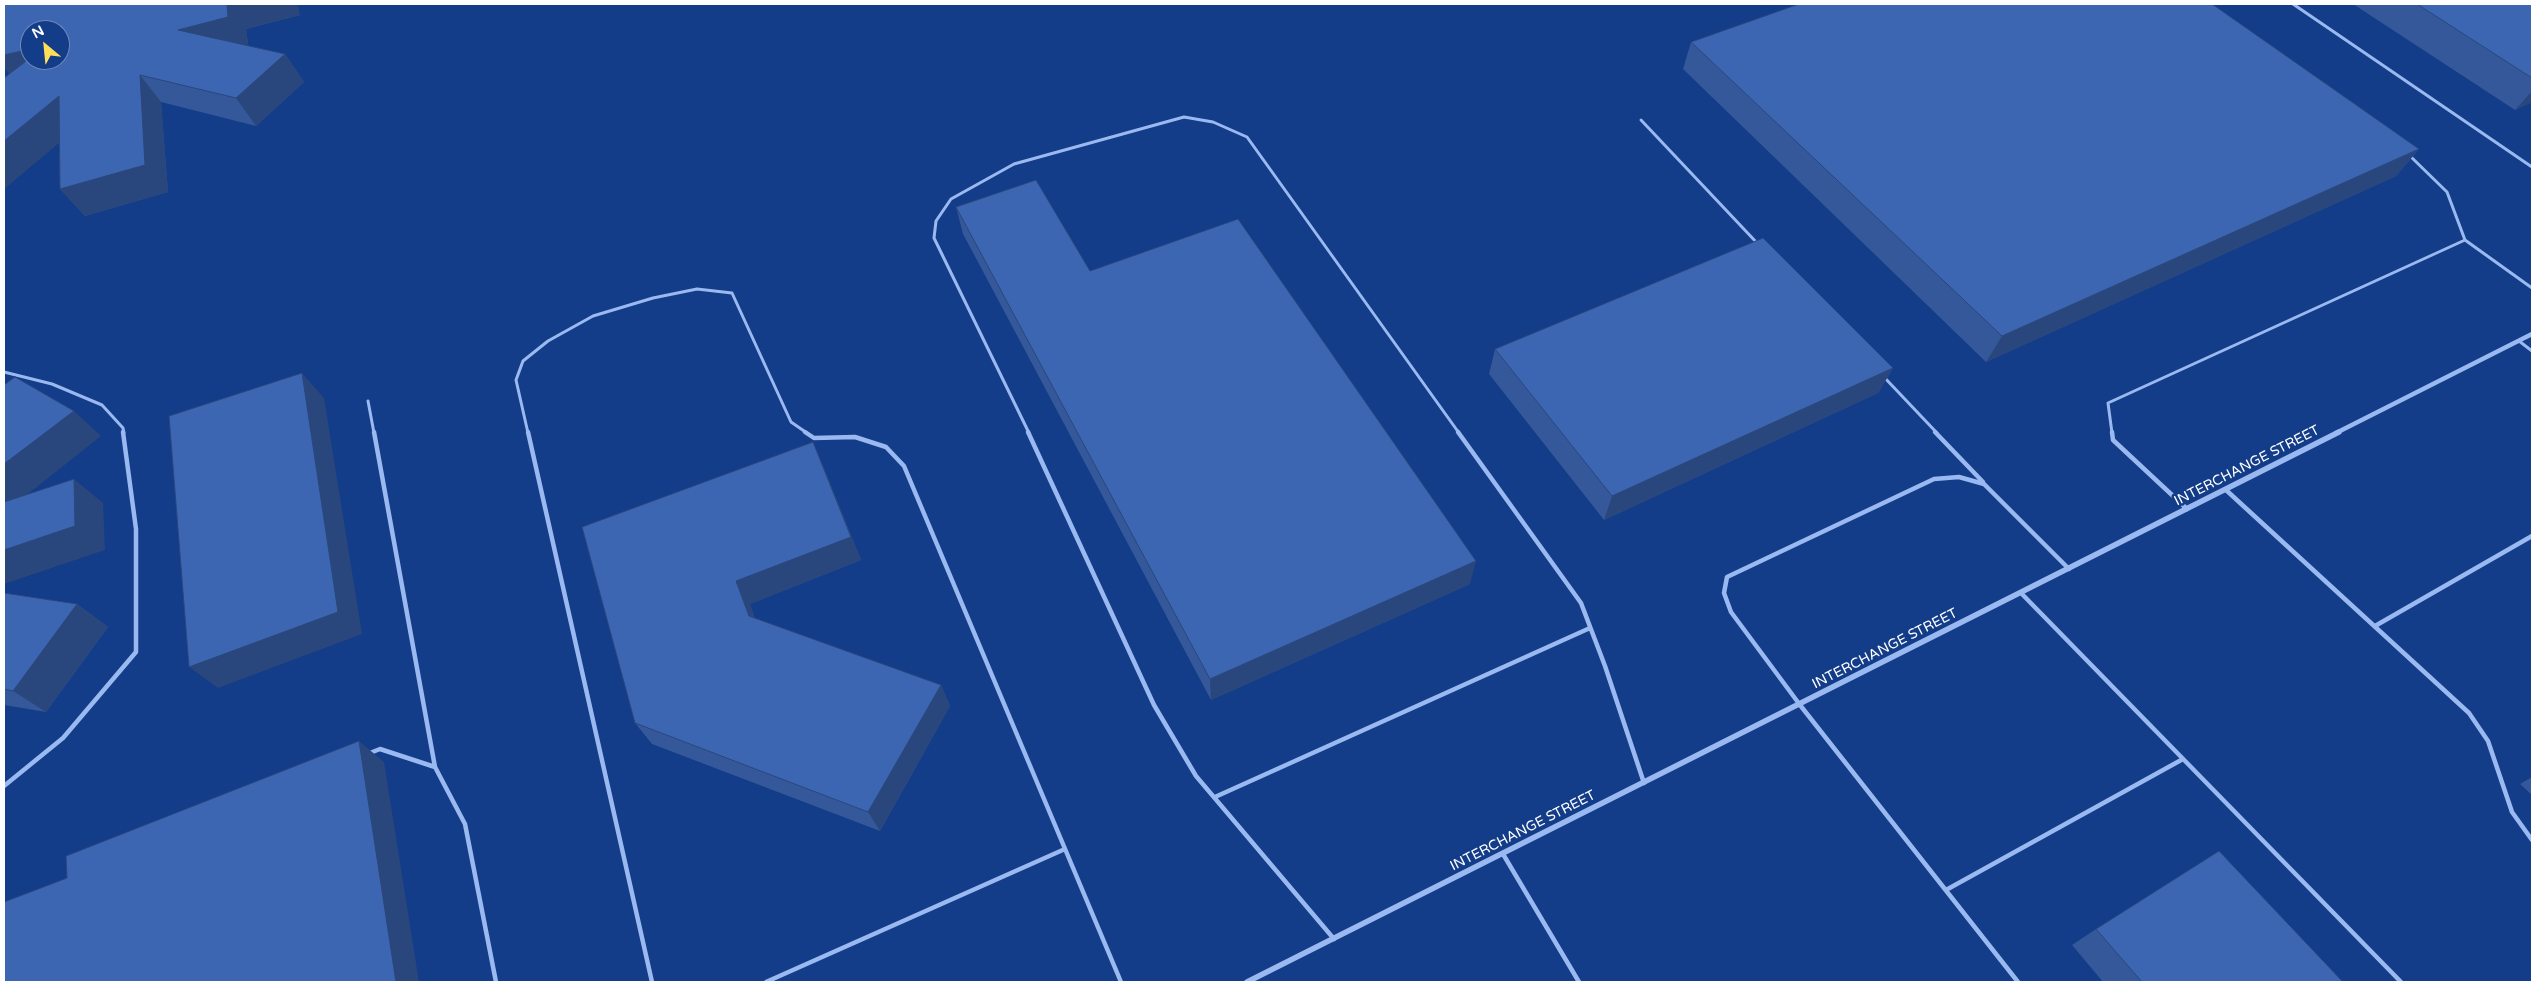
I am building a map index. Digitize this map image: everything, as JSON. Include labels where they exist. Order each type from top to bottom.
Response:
[{"type":"street","name":"INTERCHANGE STREET","points":[[1247,982],[1800,705],[2532,334]]},
{"type":"lane","points":[[2293,4],[2532,167]]},
{"type":"lane","points":[[1334,939],[1196,776],[1154,705],[1038,452],[934,238],[936,222],[951,199],[1014,164],[1184,117],[1213,122],[1247,137],[1580,604],[1644,783]]},
{"type":"lane","points":[[1641,120],[1762,248]]},
{"type":"lane","points":[[2402,150],[2417,161],[2447,192],[2465,240],[2532,288]]},
{"type":"lane","points":[[2187,509],[2113,440],[2108,403],[2465,240]]},
{"type":"lane","points":[[652,982],[516,380],[523,360],[548,341],[593,316],[653,298],[697,289],[732,293],[791,422],[814,438],[855,437],[886,447],[904,466],[1121,982]]},
{"type":"lane","points":[[2519,341],[2532,351]]},
{"type":"lane","points":[[1877,370],[1984,484],[2069,569]]},
{"type":"lane","points":[[4,372],[52,384],[102,404],[123,428],[136,529],[136,652],[63,738],[4,786]]},
{"type":"lane","points":[[368,401],[435,766],[465,824],[496,982]]},
{"type":"lane","points":[[1984,484],[1958,477],[1934,479],[1727,577],[1724,593],[1731,612],[1800,705],[2018,982]]},
{"type":"lane","points":[[2226,490],[2469,713],[2488,741],[2512,812],[2532,840]]},
{"type":"lane","points":[[2375,626],[2532,536]]},
{"type":"lane","points":[[2021,593],[2401,982]]},
{"type":"lane","points":[[1215,797],[1590,628]]},
{"type":"lane","points":[[361,757],[380,750],[435,766]]},
{"type":"lane","points":[[1946,890],[2183,759]]},
{"type":"lane","points":[[766,982],[1065,849]]},
{"type":"lane","points":[[1503,854],[1579,982]]},
{"type":"building","points":[[4,4],[227,4],[228,17],[178,30],[285,54],[236,98],[140,75],[145,165],[60,189],[59,96],[4,141],[4,78],[20,66],[20,70],[70,70],[70,20],[20,20],[20,51],[4,55]]},
{"type":"building","points":[[1799,4],[2212,4],[2419,149],[2002,336],[1691,42]]},
{"type":"building","points":[[2417,4],[2532,4],[2532,78]]},
{"type":"building","points":[[1036,180],[1090,271],[1238,219],[1476,561],[1210,679],[956,207]]},
{"type":"building","points":[[1763,238],[1893,368],[1612,496],[1495,349]]},
{"type":"building","points":[[302,373],[338,612],[189,667],[169,416]]},
{"type":"building","points":[[15,377],[74,411],[4,464],[4,385]]},
{"type":"building","points":[[813,442],[851,537],[736,581],[749,616],[941,685],[868,812],[635,723],[582,527]]},
{"type":"building","points":[[74,479],[75,526],[4,550],[4,502]]},
{"type":"building","points":[[4,593],[77,604],[13,691],[4,689]]},
{"type":"building","points":[[359,741],[396,982],[4,982],[4,902],[67,878],[66,856]]},
{"type":"building","points":[[2219,851],[2343,982],[2142,982],[2096,929]]}]
